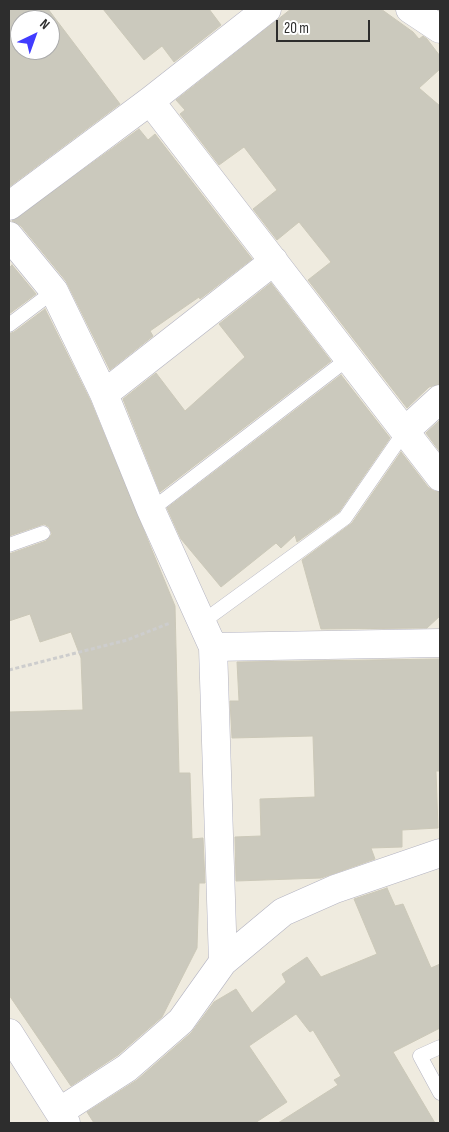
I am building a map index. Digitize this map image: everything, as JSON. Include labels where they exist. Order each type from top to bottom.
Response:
[{"type":"street","points":[[9,206],[150,101],[267,9]]},
{"type":"street","points":[[410,9],[438,23]]},
{"type":"street","points":[[150,101],[440,477]]},
{"type":"street","points":[[9,236],[54,291],[104,394],[151,510],[213,647],[223,962]]},
{"type":"street","points":[[104,394],[274,261]]},
{"type":"street","points":[[405,431],[440,399]]},
{"type":"street","points":[[213,647],[440,643]]},
{"type":"street","points":[[9,1033],[62,1118],[127,1068],[181,1021],[223,962],[283,912],[334,889],[440,853]]},
{"type":"lane","points":[[9,325],[54,291]]},
{"type":"lane","points":[[151,510],[349,358]]},
{"type":"lane","points":[[199,618],[345,518],[405,431]]},
{"type":"lane","points":[[9,545],[43,533]]},
{"type":"lane","points":[[440,1047],[420,1056],[440,1093]]},
{"type":"path","points":[[9,670],[127,640],[199,618]]},
{"type":"building","points":[[9,9],[49,10],[10,10],[10,60],[60,60],[60,25],[120,104],[9,187]]},
{"type":"building","points":[[103,9],[209,9],[221,25],[174,62],[162,46],[144,60]]},
{"type":"building","points":[[291,9],[381,9],[413,32],[419,39],[423,36],[427,39],[440,56],[440,69],[419,88],[440,106],[440,384],[429,387],[407,408],[308,280],[331,262],[299,222],[277,240],[253,209],[277,190],[244,147],[219,165],[180,114],[185,110],[176,100]]},
{"type":"building","points":[[139,129],[148,140],[155,134],[252,259],[200,299],[199,297],[150,331],[153,336],[110,370],[66,281],[21,226],[12,221]]},
{"type":"building","points":[[12,265],[36,294],[9,314],[9,268]]},
{"type":"building","points":[[271,283],[331,361],[160,492],[123,399],[156,373],[185,411],[245,357],[219,324]]},
{"type":"building","points":[[45,309],[90,400],[175,606],[179,773],[190,773],[192,839],[203,838],[205,883],[199,883],[197,948],[162,1017],[118,1055],[71,1086],[9,995],[9,712],[83,710],[81,658],[71,632],[40,642],[30,614],[9,621],[9,554],[46,541],[52,534],[49,527],[44,524],[9,536],[9,334]]},
{"type":"building","points":[[341,375],[390,438],[339,512],[297,542],[295,535],[281,548],[276,543],[221,587],[181,539],[167,508]]},
{"type":"building","points":[[440,420],[440,452],[426,433]]},
{"type":"building","points":[[401,452],[428,487],[440,492],[440,616],[427,628],[321,629],[302,560],[352,523]]},
{"type":"building","points":[[440,659],[440,771],[436,771],[438,828],[402,830],[402,847],[371,848],[375,859],[321,878],[236,881],[235,837],[261,836],[260,799],[315,797],[313,736],[232,738],[230,701],[239,701],[237,662]]},
{"type":"building","points":[[387,888],[395,906],[403,904],[431,968],[440,964],[440,1028],[393,1052],[435,1123],[278,1123],[338,1085],[334,1080],[341,1076],[313,1030],[310,1032],[296,1014],[249,1046],[287,1102],[255,1123],[94,1123],[87,1112],[137,1080],[191,1033],[214,1002],[236,989],[252,1013],[286,982],[282,974],[307,957],[321,977],[377,954],[354,899]]}]
